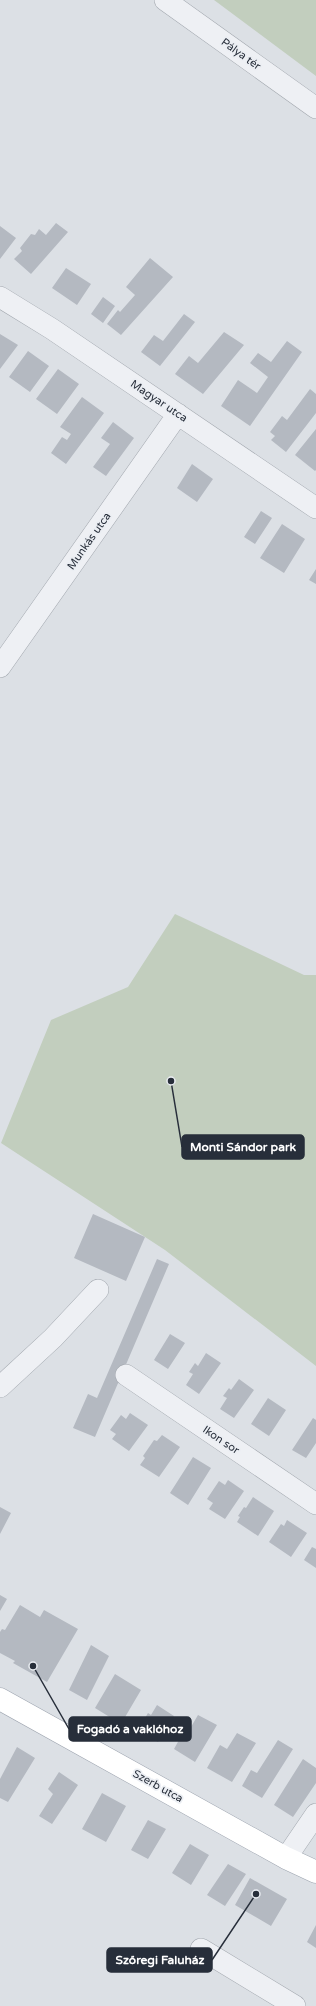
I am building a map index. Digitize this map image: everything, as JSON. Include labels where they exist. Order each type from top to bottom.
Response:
[{"type":"main road","name":"Szerb utca","points":[[0,1699],[286,1858],[316,1872]]},
{"type":"street","name":"Pálya tér","points":[[165,0],[316,108]]},
{"type":"street","name":"Magyar utca","points":[[0,297],[52,329],[316,508]]},
{"type":"street","name":"Munkás utca","points":[[0,667],[178,414]]},
{"type":"street","points":[[0,1387],[53,1338],[98,1290]]},
{"type":"street","name":"Ikon sor","points":[[126,1375],[316,1504]]},
{"type":"street","points":[[286,1858],[316,1814]]},
{"type":"street","points":[[201,1949],[295,2006]]},
{"type":"green space","points":[[214,0],[316,0],[316,76]]},
{"type":"green space","points":[[175,914],[304,975],[316,975],[316,1366],[165,1250],[1,1143],[51,1020],[128,987]]},
{"type":"building","points":[[56,223],[68,232],[31,274],[14,259],[22,251],[20,248],[31,234],[35,235],[39,229],[46,235]]},
{"type":"building","points":[[0,226],[16,238],[0,259]]},
{"type":"building","points":[[150,258],[173,277],[121,335],[107,324],[118,310],[120,312],[135,295],[126,287]]},
{"type":"building","points":[[66,268],[91,284],[77,305],[52,288]]},
{"type":"building","points":[[103,297],[115,306],[103,323],[91,314]]},
{"type":"building","points":[[184,314],[195,322],[160,366],[141,352],[154,335],[163,341]]},
{"type":"building","points":[[224,332],[244,345],[203,394],[175,374],[189,356],[198,363]]},
{"type":"building","points":[[0,334],[18,345],[0,369]]},
{"type":"building","points":[[287,341],[302,352],[250,426],[221,406],[238,380],[257,393],[268,377],[250,363],[258,353],[271,362]]},
{"type":"building","points":[[28,351],[49,366],[30,392],[9,377]]},
{"type":"building","points":[[58,369],[79,384],[57,414],[36,399]]},
{"type":"building","points":[[310,389],[316,394],[316,413],[286,452],[271,440],[275,436],[270,432],[282,416],[287,420]]},
{"type":"building","points":[[82,397],[104,413],[66,464],[51,453],[62,437],[67,440],[71,434],[60,427]]},
{"type":"building","points":[[113,422],[134,438],[106,476],[93,467],[110,444],[101,438]]},
{"type":"building","points":[[316,429],[316,470],[315,471],[295,455]]},
{"type":"building","points":[[192,464],[213,479],[197,502],[177,488]]},
{"type":"building","points":[[261,511],[272,518],[255,544],[244,537]]},
{"type":"building","points":[[282,524],[305,539],[284,573],[260,558]]},
{"type":"building","points":[[316,569],[316,584],[309,580]]},
{"type":"building","points":[[93,1214],[145,1237],[126,1281],[74,1258]]},
{"type":"building","points":[[157,1259],[169,1264],[95,1437],[73,1428],[88,1394],[97,1398]]},
{"type":"building","points":[[170,1334],[185,1343],[168,1369],[154,1360]]},
{"type":"building","points":[[206,1353],[221,1363],[199,1394],[186,1385],[193,1374],[189,1372],[195,1363],[198,1366]]},
{"type":"building","points":[[239,1379],[254,1390],[234,1418],[220,1409],[227,1398],[223,1396],[229,1388],[231,1390]]},
{"type":"building","points":[[268,1398],[286,1410],[269,1436],[251,1424]]},
{"type":"building","points":[[130,1413],[148,1425],[129,1451],[112,1439],[116,1434],[110,1430],[121,1415],[126,1419]]},
{"type":"building","points":[[313,1418],[316,1420],[316,1443],[306,1458],[292,1450]]},
{"type":"building","points":[[162,1435],[180,1447],[159,1477],[140,1465],[145,1458],[143,1456],[154,1440],[157,1441]]},
{"type":"building","points":[[193,1457],[211,1468],[188,1505],[170,1493]]},
{"type":"building","points":[[228,1480],[244,1491],[225,1519],[209,1509],[213,1503],[207,1499],[219,1481],[225,1485]]},
{"type":"building","points":[[253,1497],[274,1511],[258,1536],[237,1522],[240,1517],[238,1516],[244,1507],[246,1508]]},
{"type":"building","points":[[0,1507],[11,1513],[0,1534]]},
{"type":"building","points":[[287,1520],[307,1533],[291,1557],[269,1542],[281,1524],[284,1526]]},
{"type":"building","points":[[312,1547],[316,1549],[316,1568],[304,1560]]},
{"type":"building","points":[[0,1595],[7,1599],[0,1611]]},
{"type":"building","points":[[20,1605],[40,1617],[44,1610],[78,1629],[47,1682],[13,1663],[15,1661],[0,1653],[0,1632],[2,1629],[5,1630]]},
{"type":"building","points":[[91,1645],[109,1656],[87,1700],[69,1690]]},
{"type":"building","points":[[115,1674],[141,1690],[121,1724],[95,1708]]},
{"type":"building","points":[[157,1705],[174,1716],[158,1742],[138,1730],[148,1713],[151,1715]]},
{"type":"building","points":[[198,1715],[217,1725],[195,1762],[174,1749],[184,1731],[188,1732]]},
{"type":"building","points":[[237,1733],[256,1743],[232,1782],[207,1768],[220,1745],[227,1749]]},
{"type":"building","points":[[278,1740],[293,1749],[262,1798],[242,1786],[251,1770],[257,1773]]},
{"type":"building","points":[[17,1747],[35,1758],[8,1802],[0,1798],[0,1779]]},
{"type":"building","points":[[303,1759],[316,1768],[316,1783],[293,1817],[274,1805]]},
{"type":"building","points":[[59,1772],[78,1785],[52,1824],[39,1816],[53,1794],[48,1789]]},
{"type":"building","points":[[102,1793],[126,1806],[106,1842],[82,1829]]},
{"type":"building","points":[[148,1820],[166,1829],[148,1859],[131,1850]]},
{"type":"building","points":[[190,1844],[209,1855],[191,1885],[172,1873]]},
{"type":"building","points":[[228,1864],[246,1874],[225,1906],[207,1895]]},
{"type":"building","points":[[250,1878],[287,1899],[271,1926],[235,1905]]},
{"type":"building","points":[[316,1925],[316,1948],[307,1942]]},
{"type":"place","name":"Monti Sándor park","points":[[171,1081]]},
{"type":"place","name":"Fogadó a vaklóhoz","points":[[33,1666]]},
{"type":"place","name":"Szőregi Faluház","points":[[256,1894]]}]
